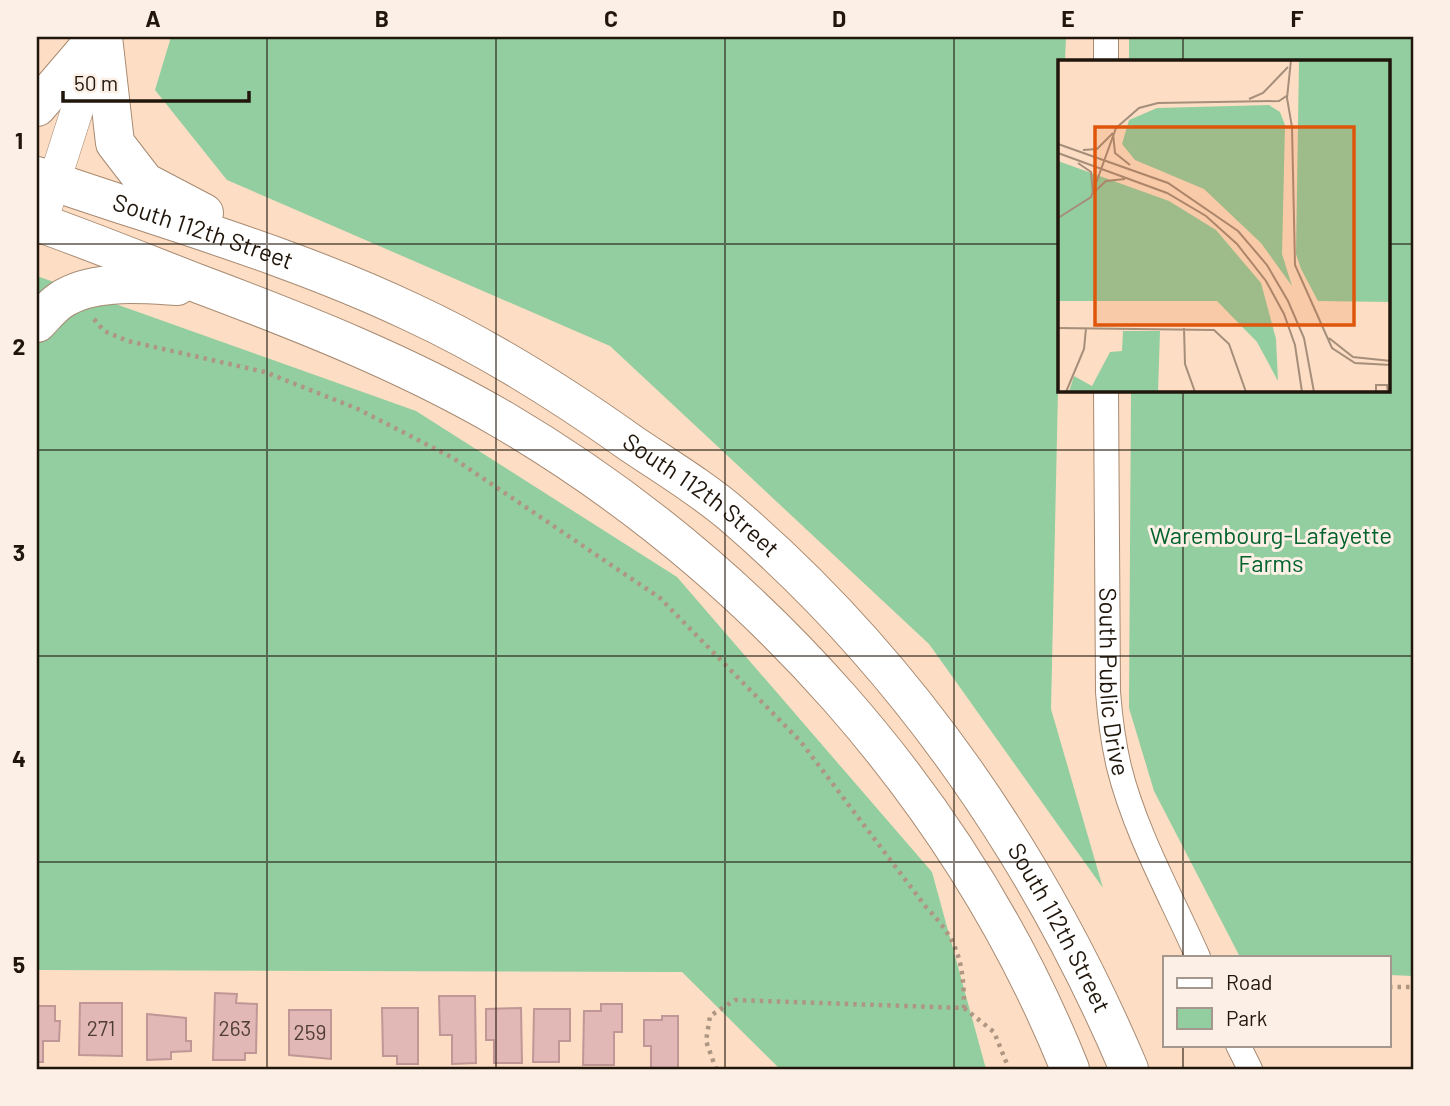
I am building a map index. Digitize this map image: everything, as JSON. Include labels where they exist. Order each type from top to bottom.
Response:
[{"type":"main road","points":[[37,107],[100,37]]},
{"type":"main road","points":[[100,37],[115,143],[145,182],[324,275]]},
{"type":"main road","name":"South 112th Street","points":[[45,179],[324,275],[410,311],[492,353],[586,411],[732,514],[854,632],[964,768],[1044,898],[1084,972],[1129,1069]]},
{"type":"main road","name":"South 112th Street","points":[[38,227],[217,290],[362,348],[501,419],[622,496],[726,582],[841,700],[902,777],[993,914],[1039,1001],[1070,1069]]},
{"type":"main road","points":[[37,323],[60,300],[90,289],[124,284],[217,290]]},
{"type":"street","name":"South 112th Street","points":[[38,227],[45,179],[100,37]]},
{"type":"street","points":[[1106,37],[1106,60]]},
{"type":"street","name":"South Public Drive","points":[[1107,392],[1108,692],[1112,734],[1119,770],[1198,956]]},
{"type":"street","points":[[1238,1046],[1250,1069]]},
{"type":"path","points":[[88,312],[104,331],[128,341],[265,372],[358,409],[453,458],[660,598],[801,742],[926,907],[946,928],[960,956],[964,1008]]},
{"type":"path","points":[[1390,987],[1413,987]]},
{"type":"path","points":[[716,1069],[706,1041],[710,1016],[735,1000],[964,1008],[994,1032],[1009,1069]]},
{"type":"green space","points":[[171,37],[1066,37],[1065,60],[1058,60],[1058,392],[1051,709],[1103,888],[929,644],[610,346],[227,180],[155,90]]},
{"type":"green space","name":"Warembourg-Lafayette Farms","points":[[1129,37],[1413,37],[1413,976],[1390,975],[1390,956],[1239,956],[1154,791],[1129,708],[1131,392],[1390,392],[1390,60],[1129,60]]},
{"type":"green space","points":[[37,276],[416,411],[677,577],[932,872],[986,1069],[780,1069],[682,972],[37,970]]},
{"type":"building","points":[[215,993],[237,994],[236,1003],[257,1004],[256,1053],[245,1053],[245,1060],[213,1060]]},
{"type":"building","points":[[439,996],[475,996],[476,1063],[452,1064],[452,1035],[440,1035]]},
{"type":"building","points":[[80,1003],[122,1003],[122,1056],[79,1055]]},
{"type":"building","points":[[601,1004],[622,1004],[622,1032],[614,1032],[614,1065],[583,1065],[584,1011],[601,1011]]},
{"type":"building","points":[[37,1006],[55,1006],[55,1021],[60,1021],[59,1041],[43,1041],[43,1062],[37,1062]]},
{"type":"building","points":[[382,1008],[418,1008],[418,1064],[397,1064],[397,1056],[383,1056]]},
{"type":"building","points":[[521,1008],[522,1063],[494,1063],[494,1040],[486,1040],[486,1009]]},
{"type":"building","points":[[534,1009],[570,1009],[570,1041],[559,1041],[559,1062],[533,1062]]},
{"type":"building","points":[[289,1010],[331,1010],[331,1059],[289,1055]]},
{"type":"building","points":[[147,1014],[186,1018],[186,1041],[191,1041],[191,1051],[171,1052],[171,1059],[147,1060]]},
{"type":"building","points":[[662,1016],[678,1016],[678,1069],[651,1069],[651,1046],[644,1046],[644,1020],[662,1020]]}]
